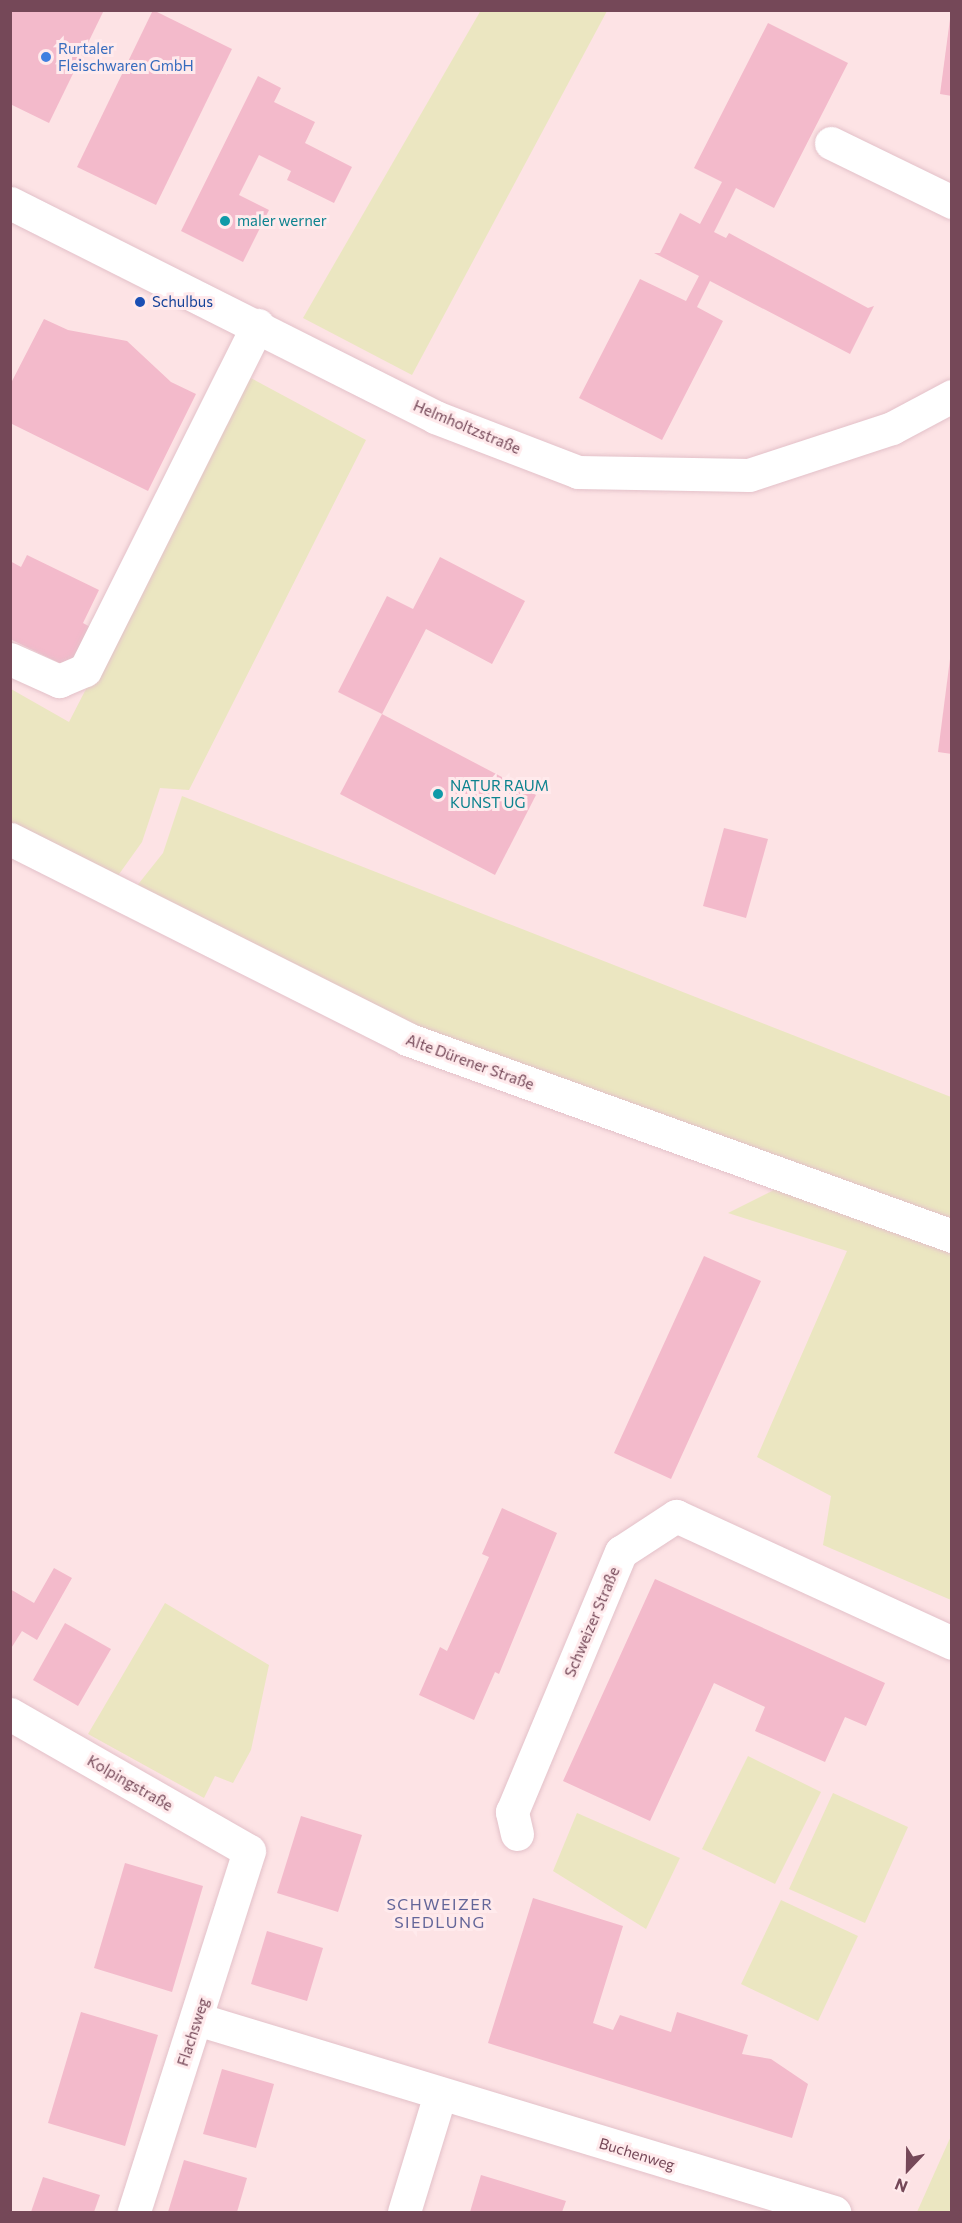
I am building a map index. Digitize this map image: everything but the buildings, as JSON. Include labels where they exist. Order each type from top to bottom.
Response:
[{"type":"street","points":[[831,142],[951,202]]},
{"type":"street","name":"Helmholtzstraße","points":[[10,203],[258,325],[435,417],[578,472],[749,475],[892,428],[951,396]]},
{"type":"street","points":[[10,659],[59,681],[85,670],[258,325]]},
{"type":"street","name":"Alte Dürener Straße","points":[[10,839],[406,1039],[951,1236]]},
{"type":"street","name":"Schweizer Straße","points":[[517,1834],[512,1812],[621,1552],[676,1516],[951,1642]]},
{"type":"street","name":"Kolpingstraße","points":[[10,1714],[249,1851]]},
{"type":"street","name":"Flachsweg","points":[[134,2212],[249,1851]]},
{"type":"street","name":"Buchenweg","points":[[197,2019],[834,2212]]},
{"type":"street","points":[[404,2212],[440,2094]]},
{"type":"shaded area","points":[[481,10],[607,11],[412,375],[303,318]]},
{"type":"shaded area","points":[[247,376],[366,440],[189,790],[160,788],[142,842],[112,884],[11,827],[11,689],[69,722]]},
{"type":"shaded area","points":[[182,796],[951,1097],[951,1228],[405,1029],[128,897],[163,853]]},
{"type":"shaded area","points":[[780,1187],[951,1250],[951,1600],[823,1545],[831,1496],[757,1457],[847,1251],[728,1213]]},
{"type":"shaded area","points":[[165,1603],[269,1665],[251,1750],[233,1783],[215,1776],[204,1798],[88,1734]]},
{"type":"shaded area","points":[[748,1756],[821,1792],[775,1884],[702,1849]]},
{"type":"shaded area","points":[[833,1793],[908,1827],[865,1923],[789,1889]]},
{"type":"shaded area","points":[[577,1813],[680,1858],[646,1929],[553,1871]]},
{"type":"shaded area","points":[[781,1900],[858,1936],[818,2021],[741,1984]]},
{"type":"shaded area","points":[[951,2136],[951,2212],[917,2212]]},
{"type":"place","name":"Rurtaler Fleischwaren GmbH","points":[[46,57]]},
{"type":"place","name":"maler werner","points":[[225,221]]},
{"type":"place","name":"Schulbus","points":[[140,302]]},
{"type":"place","name":"NATUR RAUM KUNST UG","points":[[438,794]]},
{"type":"district","name":"SCHWEIZER SIEDLUNG","points":[[440,1913]]}]
